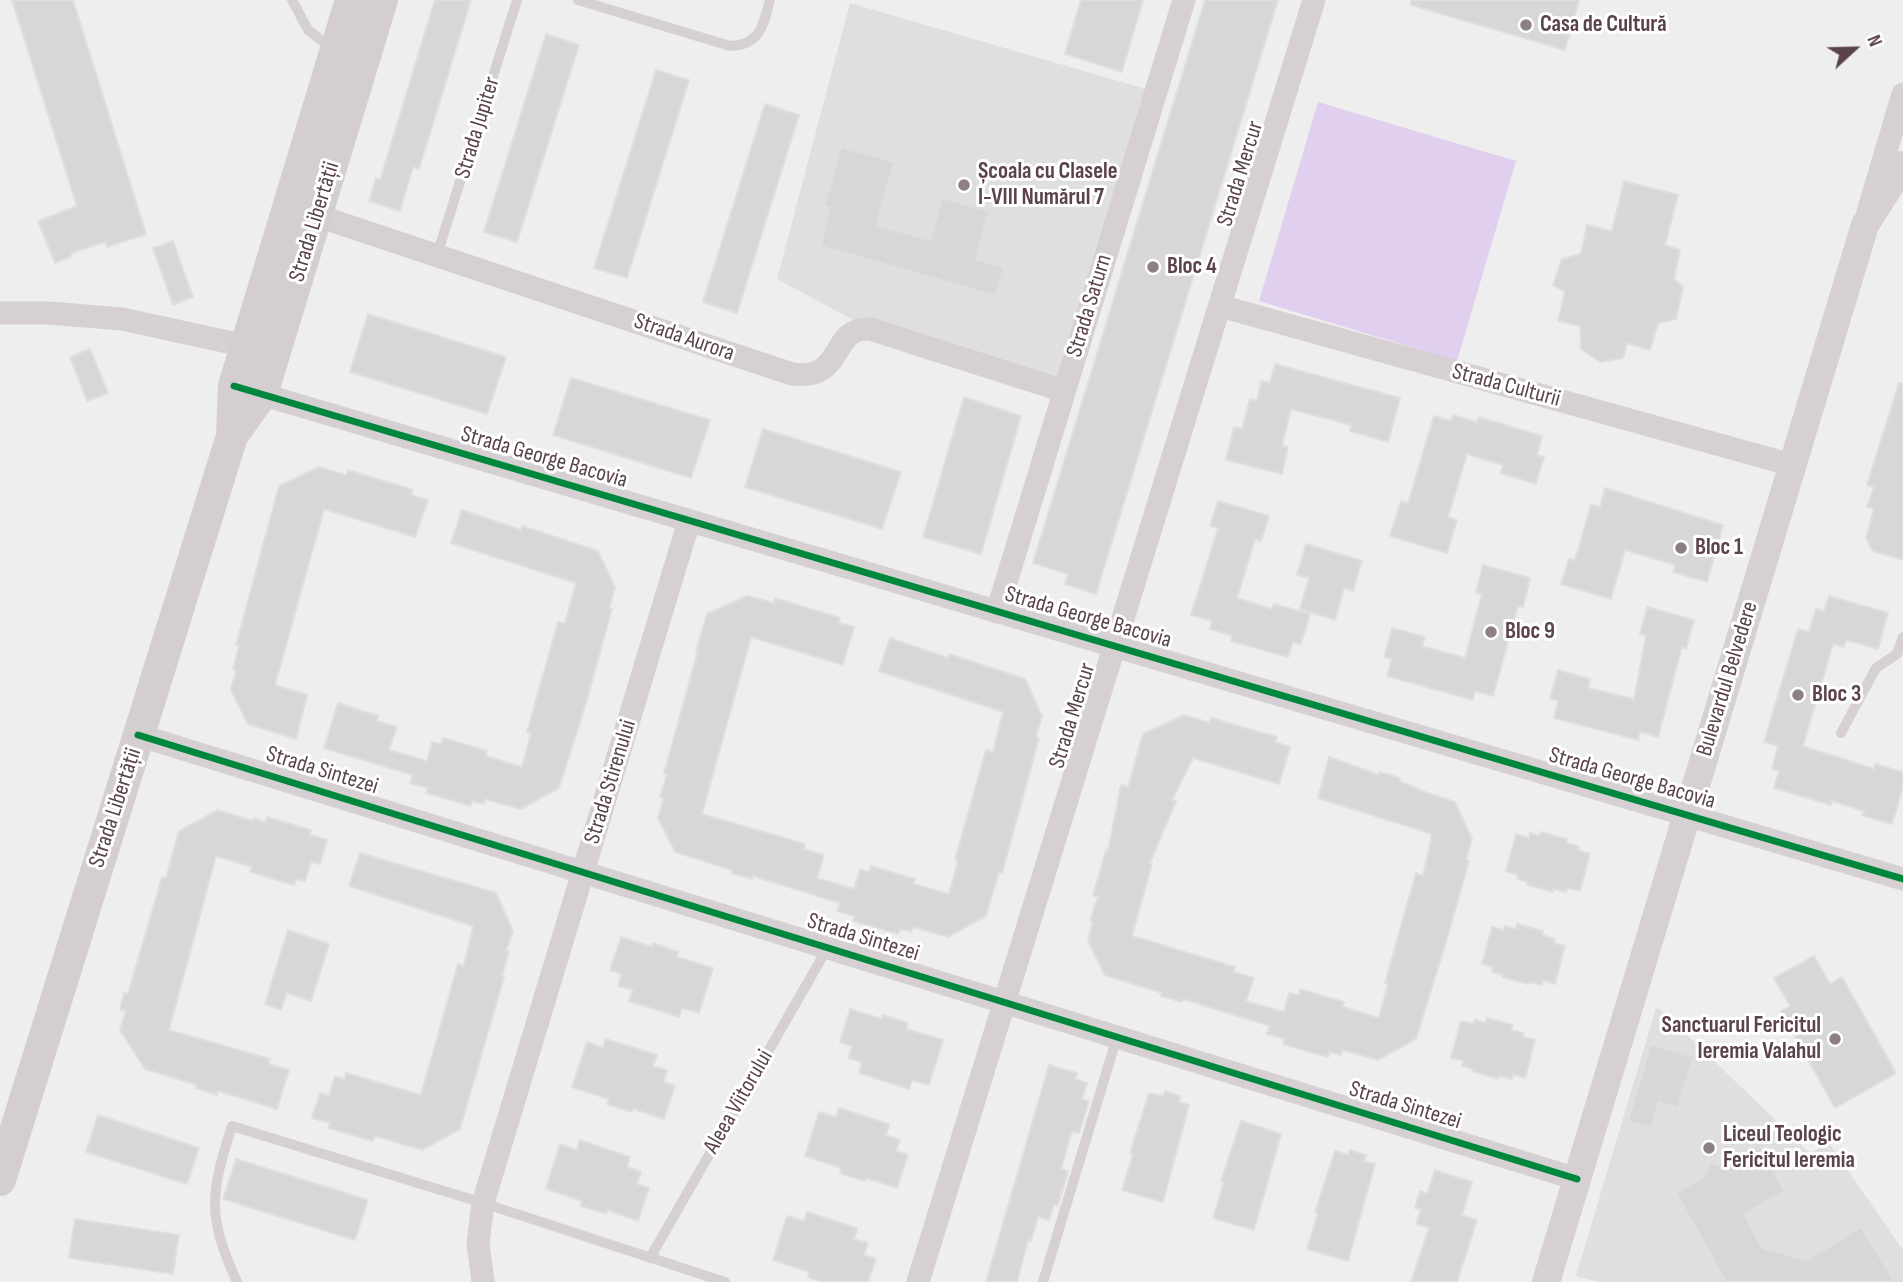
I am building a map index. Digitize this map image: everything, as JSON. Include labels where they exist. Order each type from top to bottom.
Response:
[{"type":"main road","name":"Strada Libertății","points":[[0,1180],[302,211],[335,50],[351,0]]},
{"type":"main road","name":"Strada Libertății","points":[[248,390],[246,346],[302,211],[382,0]]},
{"type":"street","name":"Strada Saturn","points":[[997,612],[1184,0]]},
{"type":"street","name":"Strada Mercur","points":[[918,1282],[1314,0]]},
{"type":"street","points":[[1865,225],[1903,94]]},
{"type":"street","name":"Bulevardul Belvedere","points":[[1546,1282],[1865,225],[1903,165]]},
{"type":"street","name":"Strada Aurora","points":[[302,211],[792,374],[805,375],[825,368],[833,360],[850,331],[859,328],[870,329],[1064,391]]},
{"type":"street","name":"Strada Culturii","points":[[1220,306],[1792,465]]},
{"type":"street","points":[[0,313],[49,313],[122,320],[246,346]]},
{"type":"street","name":"Strada George Bacovia","points":[[248,390],[1903,879]]},
{"type":"street","name":"Strada Stirenului","points":[[483,1282],[478,1243],[483,1203],[689,521]]},
{"type":"street","name":"Strada Sintezei","points":[[138,735],[1577,1179]]},
{"type":"lane","points":[[292,0],[308,30],[335,50]]},
{"type":"lane","name":"Strada Jupiter","points":[[437,255],[517,0]]},
{"type":"lane","points":[[578,0],[730,46],[740,45],[757,36],[762,29],[771,0]]},
{"type":"lane","points":[[1841,733],[1877,668],[1897,654],[1903,637]]},
{"type":"lane","name":"Aleea Viitorului","points":[[650,1258],[828,947]]},
{"type":"lane","points":[[1043,1282],[1117,1037]]},
{"type":"lane","points":[[237,1282],[223,1248],[215,1217],[215,1187],[232,1126],[483,1203],[724,1282]]},
{"type":"shaded area","name":"Școala cu Clasele I-VIII Numărul 7","points":[[850,3],[1156,92],[1064,391],[870,329],[777,279]]},
{"type":"shaded area","points":[[1318,102],[1516,161],[1457,361],[1259,301]]},
{"type":"shaded area","name":"Liceul Teologic Fericitul Ieremia","points":[[1656,1008],[1810,1153],[1829,1143],[1903,1250],[1903,1282],[1598,1282],[1576,1276]]},
{"type":"building","points":[[12,0],[73,0],[146,234],[107,247],[105,242],[71,253],[72,256],[55,263],[38,221],[77,206]]},
{"type":"building","points":[[435,0],[471,0],[419,169],[413,167],[400,211],[369,201],[376,178],[380,180]]},
{"type":"building","points":[[1081,0],[1143,0],[1122,72],[1065,54]]},
{"type":"building","points":[[1205,0],[1278,0],[1096,594],[1065,584],[1068,574],[1033,563]]},
{"type":"building","name":"Casa de Cultură","points":[[1411,0],[1579,0],[1565,50],[1411,5]]},
{"type":"building","points":[[546,34],[579,45],[517,242],[484,232]]},
{"type":"building","points":[[656,70],[689,80],[627,278],[594,268]]},
{"type":"building","points":[[765,104],[799,115],[737,313],[703,302]]},
{"type":"building","points":[[841,147],[894,162],[877,225],[930,240],[942,198],[989,211],[976,259],[1004,267],[996,296],[820,246],[830,208],[824,206]]},
{"type":"building","points":[[1624,181],[1678,195],[1665,245],[1680,250],[1674,279],[1683,287],[1676,319],[1658,323],[1650,350],[1627,343],[1623,358],[1600,362],[1581,349],[1580,326],[1558,321],[1565,292],[1553,285],[1562,259],[1581,254],[1587,225],[1612,231]]},
{"type":"building","points":[[173,241],[193,297],[173,305],[153,248]]},
{"type":"building","points":[[368,314],[506,357],[487,414],[350,372]]},
{"type":"building","points":[[90,349],[108,393],[87,401],[70,357]]},
{"type":"building","points":[[1275,364],[1400,398],[1388,442],[1350,431],[1351,425],[1291,409],[1282,446],[1288,447],[1282,474],[1226,460],[1234,427],[1242,429],[1250,399],[1257,401],[1261,381],[1270,383]]},
{"type":"building","points":[[571,378],[710,420],[691,478],[553,435]]},
{"type":"building","points":[[1899,383],[1903,384],[1903,560],[1873,551],[1866,538],[1874,509],[1867,507],[1874,487],[1867,485]]},
{"type":"building","points":[[964,397],[1021,416],[981,554],[923,537]]},
{"type":"building","points":[[1453,415],[1477,422],[1479,417],[1542,436],[1537,455],[1544,457],[1536,484],[1501,473],[1503,465],[1467,454],[1448,517],[1457,520],[1447,553],[1390,536],[1401,501],[1408,503],[1434,416],[1451,421]]},
{"type":"building","points":[[763,429],[901,472],[882,529],[745,487]]},
{"type":"building","points":[[319,467],[346,475],[348,470],[413,490],[411,495],[428,500],[415,537],[324,509],[275,685],[307,695],[296,739],[248,724],[231,690],[239,646],[236,645],[279,486]]},
{"type":"building","name":"Bloc 1","points":[[1605,488],[1723,525],[1707,582],[1673,572],[1675,565],[1625,550],[1611,599],[1561,584],[1569,559],[1575,560],[1591,505],[1600,507]]},
{"type":"building","points":[[1218,501],[1269,516],[1261,541],[1255,539],[1237,598],[1272,609],[1274,604],[1310,614],[1301,644],[1293,642],[1288,657],[1231,641],[1232,636],[1210,629],[1212,621],[1191,615],[1218,528],[1210,526]]},
{"type":"building","points":[[462,510],[521,530],[522,526],[598,551],[615,588],[609,609],[612,609],[587,700],[559,788],[521,809],[485,799],[484,804],[472,801],[471,806],[426,793],[428,788],[410,783],[413,775],[324,748],[338,703],[378,716],[377,721],[397,727],[389,750],[427,761],[432,742],[442,744],[443,738],[487,751],[486,756],[522,767],[531,733],[527,732],[558,622],[565,624],[576,583],[451,543]]},
{"type":"building","points":[[1306,544],[1362,561],[1353,591],[1344,588],[1335,620],[1300,609],[1309,578],[1297,575]]},
{"type":"building","name":"Bloc 9","points":[[1483,565],[1530,578],[1523,607],[1518,606],[1493,696],[1475,691],[1473,700],[1387,676],[1392,659],[1384,657],[1392,628],[1425,637],[1422,646],[1465,658],[1482,594],[1476,593]]},
{"type":"building","points":[[747,596],[774,603],[775,598],[840,618],[839,623],[854,627],[843,665],[751,637],[702,814],[805,844],[804,849],[824,855],[817,878],[854,889],[860,869],[869,872],[871,866],[915,879],[913,884],[949,894],[958,861],[955,860],[986,750],[993,752],[1003,712],[879,671],[890,638],[948,658],[949,654],[1025,679],[1042,716],[1036,736],[1039,738],[1002,873],[999,872],[986,916],[948,937],[913,927],[911,932],[900,929],[898,934],[853,921],[855,916],[837,911],[840,903],[753,876],[752,879],[731,873],[732,870],[675,852],[658,818],[664,798],[660,797],[696,651],[707,614]]},
{"type":"building","name":"Bloc 3","points":[[1829,596],[1888,613],[1878,649],[1846,640],[1844,647],[1833,644],[1803,746],[1874,769],[1875,764],[1903,772],[1903,787],[1892,824],[1862,815],[1864,811],[1832,801],[1831,805],[1774,788],[1779,771],[1772,769],[1778,746],[1764,742],[1798,629],[1809,632],[1816,609],[1824,611]]},
{"type":"building","points":[[1647,607],[1694,620],[1686,649],[1682,647],[1658,737],[1640,732],[1638,740],[1554,718],[1558,701],[1550,698],[1558,670],[1590,679],[1588,688],[1634,699],[1646,636],[1640,634]]},
{"type":"building","points":[[1184,715],[1210,723],[1211,718],[1277,737],[1275,742],[1290,747],[1279,784],[1193,758],[1172,800],[1176,801],[1150,863],[1152,864],[1132,936],[1235,967],[1234,972],[1254,978],[1246,1001],[1284,1012],[1289,993],[1299,995],[1300,989],[1344,1002],[1343,1007],[1379,1018],[1388,984],[1385,983],[1416,873],[1423,876],[1432,834],[1318,798],[1329,757],[1379,775],[1380,772],[1400,778],[1400,781],[1422,791],[1455,802],[1472,839],[1466,860],[1469,861],[1416,1039],[1378,1060],[1342,1050],[1341,1055],[1330,1052],[1328,1057],[1283,1044],[1285,1039],[1267,1034],[1270,1026],[1183,999],[1182,1002],[1161,996],[1162,993],[1105,975],[1088,941],[1093,921],[1090,920],[1098,897],[1093,896],[1106,850],[1108,851],[1121,785],[1128,787],[1143,734]]},
{"type":"building","points":[[218,810],[253,821],[254,818],[265,822],[267,817],[311,830],[310,835],[327,840],[320,864],[311,862],[305,881],[296,879],[294,885],[250,872],[252,867],[216,856],[169,1030],[270,1059],[269,1064],[289,1070],[277,1109],[218,1091],[217,1095],[196,1088],[197,1085],[145,1069],[120,1030],[126,1011],[120,1009],[124,993],[128,994],[162,877],[166,878],[179,831]]},
{"type":"building","points":[[1541,832],[1567,839],[1566,843],[1579,846],[1578,850],[1590,854],[1580,891],[1567,888],[1566,892],[1553,889],[1553,892],[1527,885],[1528,882],[1517,879],[1518,875],[1506,871],[1516,834],[1529,838],[1530,833],[1540,836]]},
{"type":"building","points":[[360,853],[496,893],[513,931],[506,951],[509,952],[502,976],[504,977],[460,1129],[422,1150],[375,1136],[373,1141],[328,1128],[330,1123],[312,1118],[320,1093],[329,1096],[335,1076],[344,1079],[346,1073],[421,1095],[458,964],[464,966],[473,926],[349,886]]},
{"type":"building","points":[[1517,924],[1543,931],[1542,935],[1555,939],[1553,943],[1565,946],[1555,984],[1543,980],[1542,985],[1528,984],[1502,977],[1503,975],[1492,972],[1493,967],[1482,964],[1492,927],[1516,929]]},
{"type":"building","points":[[288,930],[329,944],[311,1001],[287,993],[281,1010],[265,1004]]},
{"type":"building","points":[[621,937],[652,947],[653,943],[678,952],[677,957],[713,968],[699,1013],[682,1008],[679,1017],[629,1001],[633,990],[618,986],[622,974],[610,970]]},
{"type":"building","points":[[1814,956],[1830,984],[1842,977],[1896,1073],[1835,1108],[1781,1011],[1790,1006],[1774,978]]},
{"type":"building","points":[[850,1009],[882,1019],[883,1015],[908,1023],[906,1029],[943,1040],[929,1085],[912,1080],[909,1089],[859,1073],[862,1062],[848,1058],[852,1046],[840,1042]]},
{"type":"building","points":[[1487,1018],[1513,1025],[1511,1030],[1524,1033],[1523,1037],[1535,1040],[1525,1078],[1513,1074],[1512,1079],[1499,1076],[1498,1079],[1472,1071],[1473,1069],[1462,1066],[1463,1061],[1451,1058],[1461,1021],[1474,1024],[1475,1020],[1486,1023]]},
{"type":"building","points":[[606,1039],[657,1055],[653,1066],[667,1070],[664,1082],[675,1086],[664,1119],[607,1104],[609,1099],[572,1087],[587,1042],[603,1048]]},
{"type":"building","points":[[1651,1044],[1693,1057],[1678,1108],[1659,1102],[1651,1127],[1628,1121]]},
{"type":"building","points":[[1049,1065],[1077,1073],[1075,1079],[1087,1083],[1082,1099],[1089,1101],[1079,1133],[1072,1131],[1061,1169],[1068,1171],[1058,1206],[1054,1205],[1049,1220],[1038,1217],[1031,1241],[1028,1240],[1017,1282],[986,1282]]},
{"type":"building","points":[[1165,1091],[1180,1096],[1179,1102],[1189,1105],[1163,1202],[1122,1190],[1133,1154],[1130,1153],[1149,1093],[1163,1096]]},
{"type":"building","points":[[839,1108],[889,1124],[886,1135],[900,1140],[896,1151],[908,1155],[897,1188],[840,1173],[841,1168],[805,1156],[819,1112],[836,1117]]},
{"type":"building","points":[[98,1115],[199,1148],[187,1184],[86,1152]]},
{"type":"building","points":[[1241,1121],[1281,1134],[1254,1230],[1213,1218],[1224,1182],[1221,1181]]},
{"type":"building","points":[[580,1140],[630,1157],[627,1167],[641,1172],[637,1184],[649,1188],[638,1221],[607,1210],[606,1214],[581,1206],[582,1201],[546,1189],[560,1144],[577,1150]]},
{"type":"building","points":[[1760,1146],[1785,1191],[1744,1214],[1762,1248],[1807,1260],[1861,1227],[1895,1282],[1726,1282],[1676,1193],[1705,1176],[1710,1162],[1723,1167]]},
{"type":"building","points":[[1350,1150],[1366,1155],[1364,1161],[1375,1164],[1348,1261],[1307,1249],[1318,1213],[1315,1212],[1335,1151],[1348,1155]]},
{"type":"building","points":[[236,1159],[368,1200],[355,1240],[223,1199]]},
{"type":"building","points":[[1435,1170],[1472,1182],[1462,1215],[1477,1220],[1457,1282],[1411,1282],[1429,1228],[1416,1224],[1421,1210],[1415,1208],[1420,1191],[1427,1194]]},
{"type":"building","points":[[807,1212],[857,1228],[854,1239],[868,1243],[864,1255],[876,1259],[868,1282],[822,1282],[808,1277],[809,1272],[773,1260],[787,1216],[804,1221]]},
{"type":"building","points":[[75,1219],[179,1235],[173,1274],[69,1258]]},
{"type":"cycle path","points":[[234,386],[1903,879]]},
{"type":"cycle path","points":[[138,735],[1577,1179]]},
{"type":"place","name":"Casa de Cultură","points":[[1526,25]]},
{"type":"place","name":"Școala cu Clasele I-VIII Numărul 7","points":[[964,185]]},
{"type":"place","name":"Bloc 4","points":[[1153,267]]},
{"type":"place","name":"Bloc 1","points":[[1681,548]]},
{"type":"place","name":"Bloc 9","points":[[1491,632]]},
{"type":"place","name":"Bloc 3","points":[[1798,695]]},
{"type":"place","name":"Sanctuarul Fericitul Ieremia Valahul","points":[[1835,1039]]},
{"type":"place","name":"Liceul Teologic Fericitul Ieremia","points":[[1709,1148]]}]
